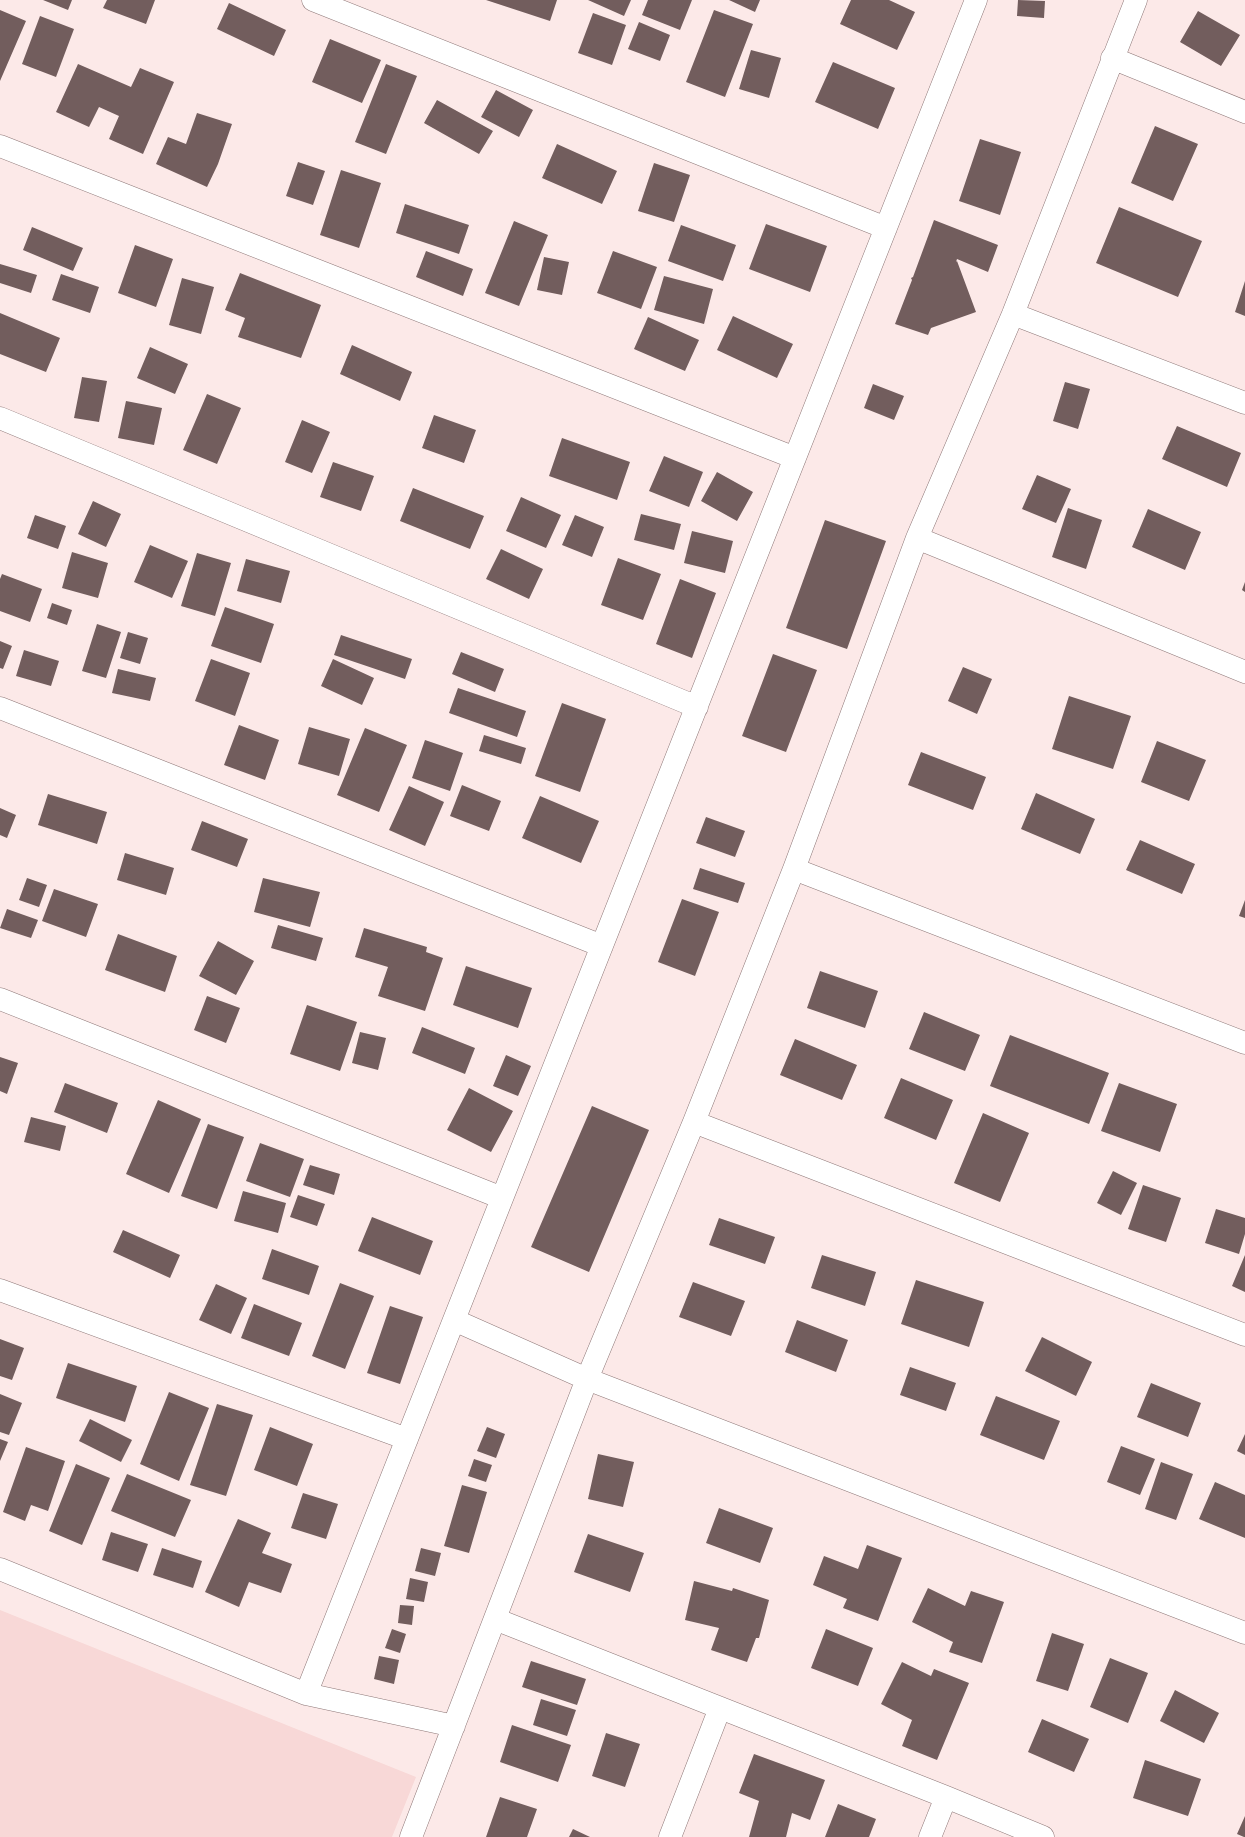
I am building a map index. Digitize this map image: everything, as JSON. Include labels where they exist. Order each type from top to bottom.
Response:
[{"type":"street","points":[[313,0],[886,228]]},
{"type":"street","points":[[306,1694],[976,0]]},
{"type":"street","points":[[411,1837],[587,1378],[694,1122],[794,869],[917,538],[1013,314],[1136,0]]},
{"type":"street","points":[[1112,58],[1245,112]]},
{"type":"street","points":[[0,146],[794,458]]},
{"type":"street","points":[[1013,314],[1245,403]]},
{"type":"street","points":[[0,418],[696,707]]},
{"type":"street","points":[[917,538],[1245,672]]},
{"type":"street","points":[[0,708],[602,946]]},
{"type":"street","points":[[794,869],[1245,1043]]},
{"type":"street","points":[[0,999],[502,1198]]},
{"type":"street","points":[[694,1122],[1245,1335]]},
{"type":"street","points":[[0,1290],[407,1439]]},
{"type":"street","points":[[454,1320],[587,1378],[1245,1633]]},
{"type":"street","points":[[0,1569],[306,1694],[454,1726]]},
{"type":"street","points":[[495,1619],[946,1797],[1043,1837]]},
{"type":"street","points":[[670,1837],[720,1708]]},
{"type":"street","points":[[930,1837],[946,1797]]},
{"type":"shaded area","points":[[0,1610],[416,1777],[392,1837],[0,1837]]},
{"type":"building","points":[[43,0],[72,0],[68,10]]},
{"type":"building","points":[[107,0],[155,0],[146,24],[103,8]]},
{"type":"building","points":[[486,0],[557,0],[550,21]]},
{"type":"building","points":[[588,0],[631,0],[624,16]]},
{"type":"building","points":[[648,0],[692,0],[680,30],[642,15]]},
{"type":"building","points":[[729,0],[760,0],[755,12]]},
{"type":"building","points":[[851,0],[889,0],[915,12],[897,50],[840,24]]},
{"type":"building","points":[[1018,0],[1045,1],[1044,18],[1017,16]]},
{"type":"building","points":[[229,3],[286,30],[274,56],[217,29]]},
{"type":"building","points":[[0,10],[26,21],[0,81]]},
{"type":"building","points":[[714,10],[753,24],[725,97],[686,82]]},
{"type":"building","points":[[1198,11],[1240,35],[1221,66],[1180,42]]},
{"type":"building","points":[[593,13],[626,25],[612,65],[578,53]]},
{"type":"building","points":[[40,16],[74,29],[56,77],[22,64]]},
{"type":"building","points":[[639,22],[670,35],[660,61],[628,49]]},
{"type":"building","points":[[330,39],[381,60],[362,103],[312,82]]},
{"type":"building","points":[[751,50],[781,58],[769,98],[739,89]]},
{"type":"building","points":[[833,62],[895,88],[878,129],[815,102]]},
{"type":"building","points":[[78,64],[131,87],[140,68],[174,82],[143,154],[109,139],[119,116],[99,107],[89,127],[56,112]]},
{"type":"building","points":[[386,64],[417,76],[386,154],[355,142]]},
{"type":"building","points":[[496,90],[533,110],[519,137],[481,117]]},
{"type":"building","points":[[437,100],[493,131],[479,154],[424,123]]},
{"type":"building","points":[[197,113],[232,124],[218,164],[207,187],[156,164],[168,137],[186,144]]},
{"type":"building","points":[[1155,126],[1198,144],[1173,201],[1131,183]]},
{"type":"building","points":[[980,139],[1021,152],[1000,215],[959,201]]},
{"type":"building","points":[[557,144],[617,171],[602,204],[542,178]]},
{"type":"building","points":[[298,162],[325,171],[313,205],[286,196]]},
{"type":"building","points":[[654,163],[690,175],[674,222],[638,211]]},
{"type":"building","points":[[341,170],[381,183],[359,248],[320,235]]},
{"type":"building","points":[[405,204],[469,225],[459,254],[396,233]]},
{"type":"building","points":[[1119,207],[1202,241],[1178,297],[1096,263]]},
{"type":"building","points":[[934,220],[998,245],[988,272],[957,259],[956,262],[957,261],[976,312],[931,328],[928,335],[895,324]]},
{"type":"building","points":[[514,221],[548,235],[519,306],[485,293]]},
{"type":"building","points":[[766,224],[827,246],[810,292],[749,269]]},
{"type":"building","points":[[681,225],[736,245],[723,281],[668,261]]},
{"type":"building","points":[[32,227],[83,248],[73,271],[23,250]]},
{"type":"building","points":[[135,245],[173,259],[156,307],[118,293]]},
{"type":"building","points":[[426,251],[473,269],[463,296],[416,277]]},
{"type":"building","points":[[613,251],[657,267],[641,309],[597,293]]},
{"type":"building","points":[[544,257],[569,262],[562,295],[537,290]]},
{"type":"building","points":[[0,264],[37,275],[31,293],[0,283]]},
{"type":"building","points":[[240,273],[321,305],[301,358],[238,337],[245,318],[225,310]]},
{"type":"building","points":[[61,274],[99,287],[90,313],[52,300]]},
{"type":"building","points":[[664,276],[713,289],[704,324],[654,310]]},
{"type":"building","points":[[182,278],[214,287],[201,334],[169,325]]},
{"type":"building","points":[[1245,281],[1245,316],[1235,312]]},
{"type":"building","points":[[0,313],[60,338],[46,372],[0,354]]},
{"type":"building","points":[[733,316],[793,344],[777,378],[717,350]]},
{"type":"building","points":[[648,317],[699,340],[685,371],[634,349]]},
{"type":"building","points":[[352,345],[412,372],[400,401],[340,374]]},
{"type":"building","points":[[150,347],[188,364],[175,394],[137,378]]},
{"type":"building","points":[[82,377],[107,381],[99,422],[74,418]]},
{"type":"building","points":[[1065,382],[1090,389],[1078,429],[1053,421]]},
{"type":"building","points":[[873,384],[904,396],[894,420],[864,408]]},
{"type":"building","points":[[207,394],[241,408],[217,464],[183,450]]},
{"type":"building","points":[[126,401],[162,408],[154,445],[118,438]]},
{"type":"building","points":[[434,415],[476,430],[464,463],[422,448]]},
{"type":"building","points":[[302,420],[330,432],[312,473],[285,462]]},
{"type":"building","points":[[1177,426],[1241,453],[1227,487],[1162,459]]},
{"type":"building","points":[[562,438],[630,462],[617,500],[549,476]]},
{"type":"building","points":[[664,456],[703,472],[689,507],[649,491]]},
{"type":"building","points":[[333,462],[374,476],[361,511],[320,497]]},
{"type":"building","points":[[717,472],[753,492],[737,521],[701,501]]},
{"type":"building","points":[[1037,475],[1071,489],[1056,523],[1022,509]]},
{"type":"building","points":[[413,488],[484,516],[470,549],[400,521]]},
{"type":"building","points":[[521,497],[561,515],[546,548],[506,531]]},
{"type":"building","points":[[93,501],[121,514],[106,547],[78,534]]},
{"type":"building","points":[[1068,508],[1102,520],[1086,569],[1052,557]]},
{"type":"building","points":[[1148,509],[1201,532],[1185,570],[1132,547]]},
{"type":"building","points":[[641,514],[681,524],[674,550],[634,540]]},
{"type":"building","points":[[35,515],[66,526],[58,549],[27,538]]},
{"type":"building","points":[[575,515],[604,527],[592,557],[562,545]]},
{"type":"building","points":[[825,520],[886,541],[847,649],[786,628]]},
{"type":"building","points":[[692,531],[733,541],[725,573],[684,563]]},
{"type":"building","points":[[150,545],[188,561],[172,598],[134,582]]},
{"type":"building","points":[[501,549],[543,569],[529,599],[486,579]]},
{"type":"building","points":[[72,552],[108,563],[98,598],[62,588]]},
{"type":"building","points":[[197,553],[231,563],[215,616],[181,606]]},
{"type":"building","points":[[618,558],[661,574],[643,620],[601,605]]},
{"type":"building","points":[[246,559],[290,571],[281,603],[237,591]]},
{"type":"building","points":[[2,574],[42,589],[30,622],[0,611],[0,579]]},
{"type":"building","points":[[680,579],[716,593],[692,658],[656,644]]},
{"type":"building","points":[[1245,582],[1245,592],[1242,590]]},
{"type":"building","points":[[52,603],[72,610],[67,625],[47,618]]},
{"type":"building","points":[[225,607],[274,624],[261,663],[211,646]]},
{"type":"building","points":[[97,624],[121,632],[106,678],[82,671]]},
{"type":"building","points":[[128,632],[148,638],[140,664],[120,658]]},
{"type":"building","points":[[341,635],[412,659],[405,679],[334,655]]},
{"type":"building","points":[[0,641],[12,646],[3,669],[0,668]]},
{"type":"building","points":[[24,650],[59,661],[51,686],[16,676]]},
{"type":"building","points":[[461,652],[504,669],[495,692],[452,674]]},
{"type":"building","points":[[773,654],[817,670],[786,752],[742,736]]},
{"type":"building","points":[[211,659],[250,673],[235,716],[195,701]]},
{"type":"building","points":[[333,659],[374,678],[362,705],[321,686]]},
{"type":"building","points":[[963,667],[992,679],[977,714],[948,701]]},
{"type":"building","points":[[118,669],[156,678],[150,701],[112,693]]},
{"type":"building","points":[[458,688],[526,711],[517,737],[449,713]]},
{"type":"building","points":[[1069,696],[1131,716],[1113,769],[1052,749]]},
{"type":"building","points":[[562,703],[606,719],[580,792],[535,776]]},
{"type":"building","points":[[239,725],[279,740],[265,780],[224,765]]},
{"type":"building","points":[[309,727],[350,739],[339,776],[298,764]]},
{"type":"building","points":[[365,728],[407,745],[379,812],[337,795]]},
{"type":"building","points":[[484,735],[526,748],[521,764],[479,751]]},
{"type":"building","points":[[425,740],[463,753],[450,791],[412,778]]},
{"type":"building","points":[[1157,741],[1206,760],[1189,801],[1141,782]]},
{"type":"building","points":[[921,752],[986,777],[973,810],[908,785]]},
{"type":"building","points":[[462,785],[501,801],[489,831],[450,816]]},
{"type":"building","points":[[409,786],[444,802],[425,846],[389,830]]},
{"type":"building","points":[[1036,793],[1095,819],[1080,854],[1021,829]]},
{"type":"building","points":[[48,794],[107,812],[97,844],[38,825]]},
{"type":"building","points":[[540,796],[599,821],[581,863],[522,838]]},
{"type":"building","points":[[0,808],[16,815],[7,838],[0,835]]},
{"type":"building","points":[[706,817],[745,831],[735,857],[696,843]]},
{"type":"building","points":[[202,821],[248,839],[237,867],[191,850]]},
{"type":"building","points":[[1140,840],[1195,864],[1182,894],[1126,870]]},
{"type":"building","points":[[125,853],[174,868],[166,895],[117,880]]},
{"type":"building","points":[[700,868],[745,883],[738,903],[693,889]]},
{"type":"building","points":[[27,878],[47,885],[39,907],[19,900]]},
{"type":"building","points":[[263,878],[320,892],[310,927],[254,912]]},
{"type":"building","points":[[54,889],[98,904],[86,937],[42,921]]},
{"type":"building","points":[[682,899],[719,912],[695,976],[658,962]]},
{"type":"building","points":[[1245,900],[1245,918],[1239,916]]},
{"type":"building","points":[[7,909],[38,920],[31,938],[0,928]]},
{"type":"building","points":[[278,925],[323,938],[316,961],[271,948]]},
{"type":"building","points":[[364,928],[427,947],[426,952],[443,958],[425,1011],[378,996],[388,967],[355,957]]},
{"type":"building","points":[[118,934],[177,956],[165,992],[105,970]]},
{"type":"building","points":[[218,941],[254,961],[236,995],[199,976]]},
{"type":"building","points":[[466,966],[532,988],[518,1028],[453,1005]]},
{"type":"building","points":[[820,971],[878,991],[865,1028],[807,1008]]},
{"type":"building","points":[[207,996],[240,1008],[226,1043],[194,1030]]},
{"type":"building","points":[[307,1005],[357,1022],[340,1071],[290,1054]]},
{"type":"building","points":[[924,1012],[980,1035],[965,1071],[909,1049]]},
{"type":"building","points":[[422,1027],[475,1048],[465,1074],[412,1053]]},
{"type":"building","points":[[360,1032],[386,1038],[378,1070],[352,1063]]},
{"type":"building","points":[[1010,1035],[1109,1073],[1089,1124],[990,1086]]},
{"type":"building","points":[[795,1039],[857,1065],[842,1100],[780,1075]]},
{"type":"building","points":[[506,1055],[531,1066],[518,1096],[493,1086]]},
{"type":"building","points":[[0,1057],[18,1063],[7,1094],[0,1091]]},
{"type":"building","points":[[901,1078],[953,1100],[936,1140],[884,1118]]},
{"type":"building","points":[[65,1083],[118,1103],[107,1133],[54,1112]]},
{"type":"building","points":[[1119,1083],[1177,1104],[1160,1152],[1101,1131]]},
{"type":"building","points":[[469,1088],[513,1111],[491,1152],[447,1130]]},
{"type":"building","points":[[158,1100],[201,1119],[169,1193],[126,1174]]},
{"type":"building","points":[[592,1106],[649,1130],[589,1272],[531,1247]]},
{"type":"building","points":[[983,1113],[1029,1133],[1000,1202],[954,1183]]},
{"type":"building","points":[[31,1117],[66,1126],[60,1151],[24,1142]]},
{"type":"building","points":[[208,1124],[244,1137],[217,1209],[181,1196]]},
{"type":"building","points":[[260,1143],[304,1159],[290,1197],[246,1181]]},
{"type":"building","points":[[310,1165],[340,1174],[334,1195],[303,1185]]},
{"type":"building","points":[[1113,1171],[1137,1183],[1121,1215],[1097,1203]]},
{"type":"building","points":[[1143,1185],[1181,1198],[1166,1242],[1128,1229]]},
{"type":"building","points":[[243,1191],[286,1203],[278,1233],[234,1221]]},
{"type":"building","points":[[298,1195],[325,1204],[317,1226],[290,1217]]},
{"type":"building","points":[[1216,1209],[1245,1218],[1245,1234],[1239,1254],[1205,1243]]},
{"type":"building","points":[[372,1217],[433,1241],[420,1275],[358,1251]]},
{"type":"building","points":[[719,1218],[775,1237],[765,1264],[709,1245]]},
{"type":"building","points":[[123,1230],[180,1255],[170,1278],[113,1252]]},
{"type":"building","points":[[272,1249],[319,1266],[309,1295],[262,1279]]},
{"type":"building","points":[[822,1255],[876,1272],[865,1306],[811,1288]]},
{"type":"building","points":[[1245,1255],[1245,1292],[1232,1286]]},
{"type":"building","points":[[916,1280],[984,1302],[969,1347],[901,1324]]},
{"type":"building","points":[[693,1282],[745,1301],[731,1336],[679,1317]]},
{"type":"building","points":[[340,1283],[374,1296],[345,1369],[312,1356]]},
{"type":"building","points":[[216,1284],[247,1298],[231,1334],[199,1320]]},
{"type":"building","points":[[254,1304],[302,1323],[289,1356],[241,1338]]},
{"type":"building","points":[[390,1306],[423,1317],[400,1384],[367,1373]]},
{"type":"building","points":[[797,1320],[848,1340],[836,1372],[785,1352]]},
{"type":"building","points":[[1042,1337],[1092,1362],[1076,1396],[1025,1371]]},
{"type":"building","points":[[0,1339],[24,1348],[12,1380],[0,1376]]},
{"type":"building","points":[[68,1363],[137,1386],[125,1422],[56,1398]]},
{"type":"building","points":[[910,1367],[956,1383],[946,1411],[900,1395]]},
{"type":"building","points":[[1151,1383],[1201,1403],[1188,1437],[1137,1417]]},
{"type":"building","points":[[169,1392],[209,1408],[179,1481],[140,1464]]},
{"type":"building","points":[[0,1394],[22,1403],[9,1435],[0,1432]]},
{"type":"building","points":[[996,1396],[1060,1421],[1044,1460],[980,1435]]},
{"type":"building","points":[[217,1404],[253,1415],[226,1496],[190,1485]]},
{"type":"building","points":[[90,1419],[132,1440],[121,1462],[79,1441]]},
{"type":"building","points":[[270,1427],[313,1444],[297,1486],[254,1470]]},
{"type":"building","points":[[487,1427],[505,1434],[496,1458],[477,1451]]},
{"type":"building","points":[[1245,1434],[1245,1455],[1237,1451]]},
{"type":"building","points":[[0,1439],[8,1442],[0,1461]]},
{"type":"building","points":[[1121,1446],[1155,1459],[1140,1495],[1107,1482]]},
{"type":"building","points":[[26,1447],[65,1461],[48,1511],[31,1505],[25,1521],[3,1512]]},
{"type":"building","points":[[598,1454],[634,1462],[623,1507],[588,1499]]},
{"type":"building","points":[[474,1459],[492,1465],[486,1482],[468,1476]]},
{"type":"building","points":[[1161,1462],[1193,1474],[1176,1520],[1145,1509]]},
{"type":"building","points":[[76,1464],[110,1478],[82,1545],[49,1531]]},
{"type":"building","points":[[127,1474],[191,1500],[175,1537],[111,1511]]},
{"type":"building","points":[[1215,1482],[1245,1495],[1245,1538],[1199,1519]]},
{"type":"building","points":[[462,1485],[487,1492],[469,1553],[444,1546]]},
{"type":"building","points":[[303,1493],[338,1504],[326,1539],[291,1528]]},
{"type":"building","points":[[719,1508],[773,1528],[760,1563],[706,1543]]},
{"type":"building","points":[[238,1519],[271,1533],[262,1553],[292,1564],[281,1593],[249,1582],[239,1607],[205,1592]]},
{"type":"building","points":[[111,1532],[148,1544],[138,1572],[102,1560]]},
{"type":"building","points":[[588,1534],[644,1553],[630,1592],[574,1572]]},
{"type":"building","points":[[867,1545],[902,1558],[878,1621],[843,1608],[847,1599],[813,1585],[824,1556],[858,1569]]},
{"type":"building","points":[[162,1548],[202,1561],[193,1588],[153,1575]]},
{"type":"building","points":[[421,1548],[441,1553],[435,1576],[415,1571]]},
{"type":"building","points":[[410,1578],[428,1582],[424,1602],[406,1599]]},
{"type":"building","points":[[694,1581],[732,1591],[733,1588],[769,1600],[759,1638],[756,1638],[747,1662],[711,1650],[719,1628],[685,1620]]},
{"type":"building","points":[[928,1588],[965,1606],[971,1591],[1004,1602],[982,1663],[949,1652],[953,1642],[912,1622]]},
{"type":"building","points":[[400,1605],[414,1606],[412,1625],[398,1623]]},
{"type":"building","points":[[392,1629],[406,1634],[400,1653],[385,1648]]},
{"type":"building","points":[[826,1629],[873,1648],[858,1686],[811,1668]]},
{"type":"building","points":[[1052,1633],[1084,1644],[1068,1691],[1036,1681]]},
{"type":"building","points":[[379,1656],[399,1660],[394,1684],[374,1679]]},
{"type":"building","points":[[1110,1658],[1148,1673],[1128,1723],[1090,1707]]},
{"type":"building","points":[[531,1661],[586,1679],[577,1705],[522,1687]]},
{"type":"building","points":[[902,1662],[931,1676],[934,1669],[969,1683],[937,1760],[902,1746],[912,1720],[881,1704]]},
{"type":"building","points":[[1175,1690],[1219,1713],[1204,1743],[1160,1721]]},
{"type":"building","points":[[541,1699],[576,1710],[567,1736],[533,1725]]},
{"type":"building","points":[[1042,1719],[1089,1739],[1074,1772],[1028,1752]]},
{"type":"building","points":[[512,1725],[571,1745],[558,1782],[500,1762]]},
{"type":"building","points":[[606,1733],[640,1744],[625,1787],[592,1776]]},
{"type":"building","points":[[754,1754],[825,1780],[810,1820],[792,1813],[786,1837],[749,1837],[759,1801],[739,1793]]},
{"type":"building","points":[[1145,1760],[1201,1779],[1188,1816],[1133,1798]]},
{"type":"building","points":[[500,1797],[537,1809],[527,1837],[486,1837]]},
{"type":"building","points":[[838,1804],[876,1819],[869,1837],[825,1837]]},
{"type":"building","points":[[1245,1816],[1245,1837],[1244,1837],[1237,1834]]},
{"type":"building","points":[[573,1829],[590,1837],[569,1837]]}]
